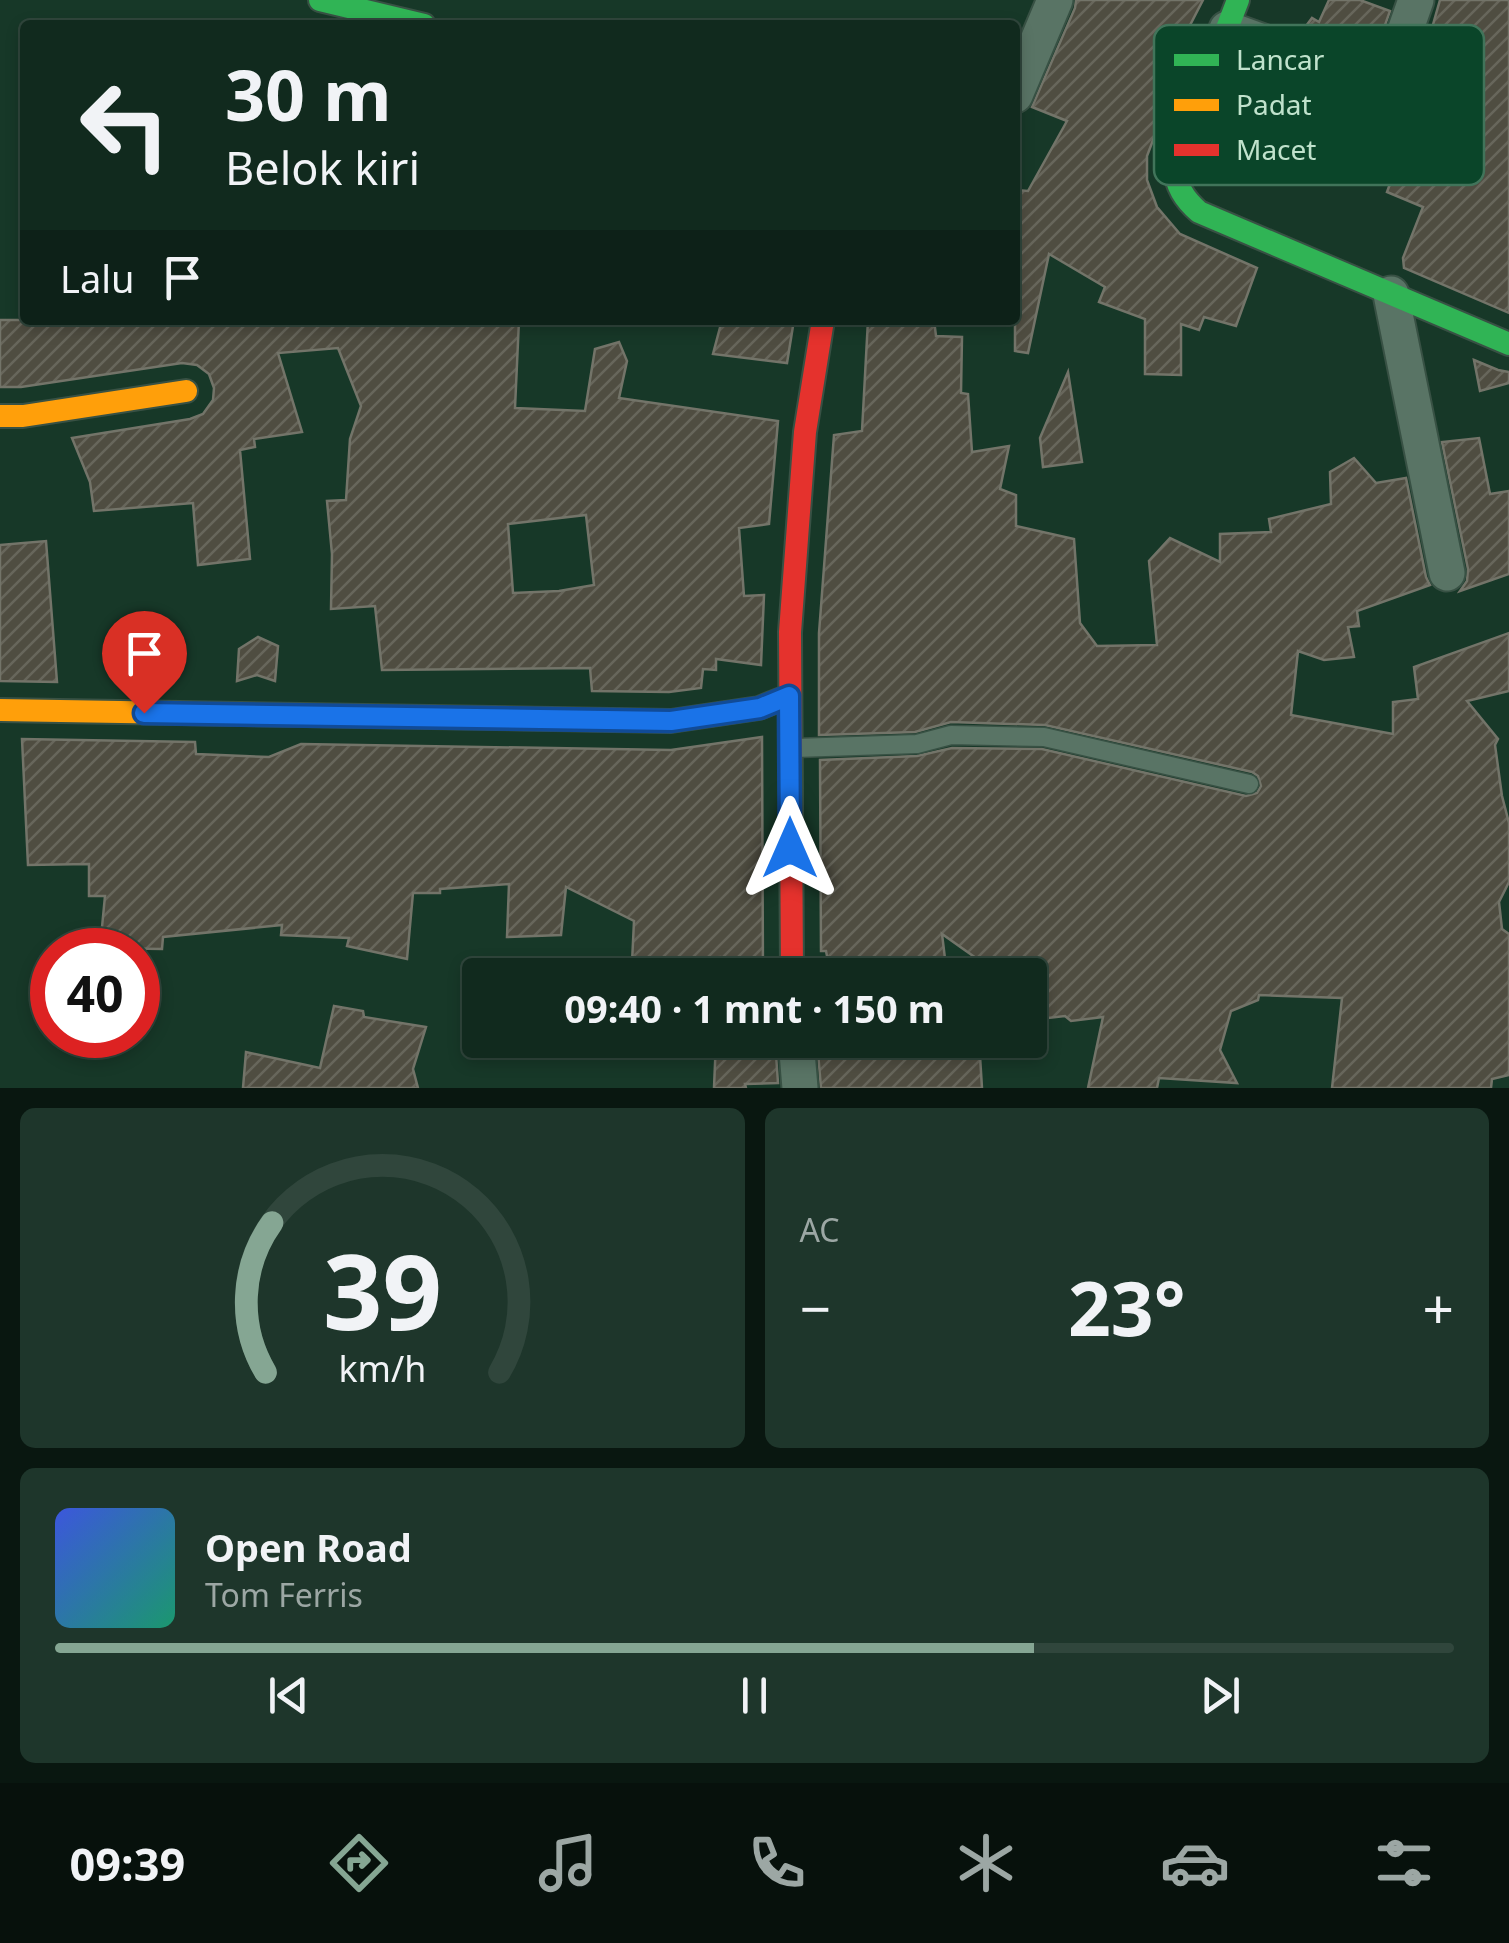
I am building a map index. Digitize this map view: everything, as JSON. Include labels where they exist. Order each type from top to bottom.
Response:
[{"type":"street","points":[[320,0],[412,16]]},
{"type":"street","points":[[1020,83],[1055,0]]},
{"type":"street","points":[[1407,25],[1416,0]]},
{"type":"street","points":[[1232,14],[1255,25]]},
{"type":"street","points":[[1176,185],[1183,199],[1199,212],[1509,344]]},
{"type":"street","points":[[1392,294],[1447,572]]},
{"type":"street","points":[[792,958],[789,696],[796,532],[805,432],[822,325]]},
{"type":"street","points":[[0,416],[23,416],[186,391]]},
{"type":"street","points":[[0,710],[671,721],[760,708],[789,696]]},
{"type":"street","points":[[798,1058],[800,1088]]},
{"type":"lane","points":[[789,748],[917,744],[951,735],[1044,737],[1249,784]]},
{"type":"building","points":[[1076,0],[1203,0],[1190,25],[1154,25],[1154,138],[1147,156],[1147,180],[1157,207],[1180,234],[1257,268],[1236,326],[1204,317],[1199,330],[1181,324],[1181,375],[1145,374],[1145,319],[1099,302],[1105,287],[1049,254],[1028,353],[1015,351],[1015,325],[1020,325],[1020,190],[1028,191],[1067,121],[1032,107]]},
{"type":"building","points":[[1329,0],[1360,0],[1390,11],[1385,25],[1307,25],[1312,18],[1319,22]]},
{"type":"building","points":[[1440,0],[1509,0],[1509,313],[1404,268],[1403,258],[1423,207],[1387,192],[1390,185],[1484,185],[1484,25],[1433,25]]},
{"type":"building","points":[[0,320],[20,320],[20,325],[519,325],[515,408],[585,411],[595,349],[619,342],[627,361],[619,398],[778,421],[769,524],[739,528],[744,596],[764,595],[761,665],[716,659],[716,670],[703,669],[701,688],[669,692],[592,691],[590,668],[382,670],[375,606],[331,609],[332,554],[327,501],[346,500],[350,439],[361,406],[338,348],[278,353],[302,432],[254,439],[255,447],[240,450],[250,559],[198,565],[193,503],[94,511],[90,482],[72,438],[203,414],[213,400],[209,374],[197,365],[182,363],[0,387]],"holes":[[[586,515],[594,585],[513,593],[508,524]]]},
{"type":"building","points":[[721,325],[793,325],[787,363],[713,354]]},
{"type":"building","points":[[868,325],[935,325],[936,336],[962,337],[961,393],[968,394],[972,452],[1009,446],[1000,489],[1016,495],[1016,526],[1074,539],[1080,623],[1097,646],[1157,645],[1149,561],[1170,538],[1220,562],[1220,534],[1271,532],[1269,519],[1331,504],[1330,472],[1354,458],[1376,483],[1406,478],[1430,585],[1357,611],[1359,626],[1348,627],[1354,657],[1324,660],[1298,651],[1291,715],[1393,734],[1393,702],[1418,699],[1414,667],[1509,633],[1509,691],[1467,701],[1498,739],[1495,745],[1509,823],[1509,882],[1499,902],[1502,929],[1509,934],[1509,1075],[1492,1079],[1491,1088],[1332,1088],[1342,998],[1259,995],[1258,1000],[1231,1011],[1220,1050],[1237,1083],[1159,1078],[1157,1088],[1088,1088],[1103,1017],[1071,1021],[1065,1016],[1047,1017],[1047,958],[976,958],[942,934],[945,958],[827,958],[826,951],[821,951],[820,760],[917,756],[952,748],[1042,749],[1246,796],[1257,793],[1261,786],[1252,772],[1045,725],[951,722],[915,732],[819,735],[819,633],[834,435],[862,431]]},
{"type":"building","points":[[1474,360],[1509,372],[1509,383],[1480,391]]},
{"type":"building","points":[[1068,372],[1082,462],[1043,467],[1040,438]]},
{"type":"building","points":[[1479,438],[1490,494],[1509,491],[1509,574],[1460,591],[1467,581],[1468,569],[1442,442]]},
{"type":"building","points":[[46,541],[57,682],[0,681],[0,545]]},
{"type":"building","points":[[258,637],[278,646],[275,681],[257,675],[237,681],[239,649]]},
{"type":"building","points":[[762,737],[763,958],[632,958],[634,921],[566,887],[561,935],[507,937],[509,884],[413,893],[407,959],[347,946],[349,938],[281,935],[282,925],[163,937],[160,949],[160,928],[102,928],[105,896],[89,896],[89,864],[28,865],[22,739],[195,742],[196,754],[269,757],[301,744],[671,750]]},
{"type":"building","points":[[334,1006],[363,1011],[364,1017],[426,1027],[413,1069],[418,1088],[243,1088],[246,1052],[320,1068]]},
{"type":"building","points":[[715,1058],[776,1058],[778,1083],[714,1088]]},
{"type":"building","points":[[818,1058],[980,1058],[982,1088],[821,1088]]},
{"type":"traffic: fast","points":[[320,0],[403,20]]},
{"type":"traffic: fast","points":[[1228,25],[1238,0]]},
{"type":"traffic: fast","points":[[1179,185],[1199,212],[1509,344]]},
{"type":"traffic: slow","points":[[0,416],[23,416],[186,391]]},
{"type":"traffic: slow","points":[[0,710],[671,721],[759,708],[789,696]]},
{"type":"traffic: jam","points":[[792,958],[790,632],[805,432],[822,325]]},
{"type":"route","points":[[144,713],[671,721],[760,708],[789,696],[790,848]]}]
